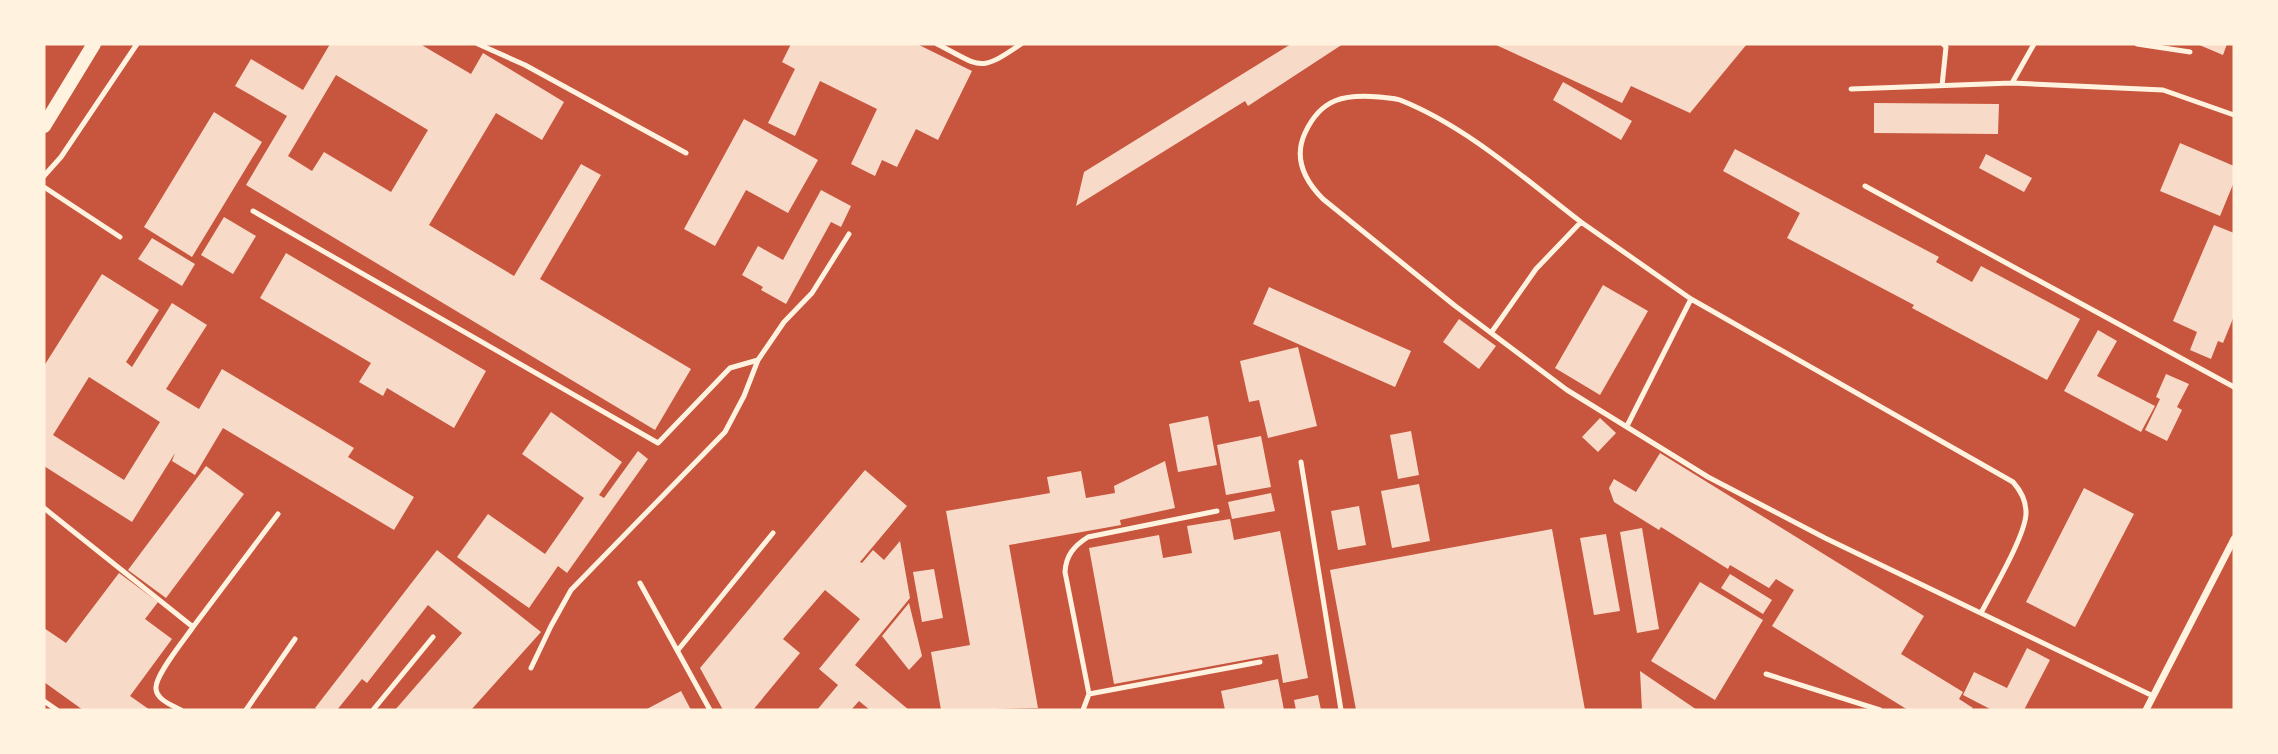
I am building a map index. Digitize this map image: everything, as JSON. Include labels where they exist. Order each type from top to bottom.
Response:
[{"type":"main road","points":[[44,126],[94,44]]},
{"type":"street","points":[[2146,710],[2234,539]]},
{"type":"lane","points":[[44,176],[61,157],[137,44]]},
{"type":"lane","points":[[478,44],[526,65],[686,153]]},
{"type":"lane","points":[[937,44],[979,65],[997,60],[1020,44]]},
{"type":"lane","points":[[1942,86],[1947,47],[1943,44]]},
{"type":"lane","points":[[2012,83],[2034,44]]},
{"type":"lane","points":[[2137,44],[2190,52]]},
{"type":"lane","points":[[1851,89],[2012,83],[2163,90],[2234,115]]},
{"type":"lane","points":[[1982,613],[2027,515],[2025,500],[2014,482],[1692,299],[1581,222],[1474,139],[1398,99],[1341,97],[1326,106],[1314,118],[1300,145],[1301,165],[1309,185],[1334,208],[1567,390],[1708,477],[1825,538],[2153,696]]},
{"type":"lane","points":[[1865,186],[2234,387]]},
{"type":"lane","points":[[44,187],[120,237]]},
{"type":"lane","points":[[253,211],[658,443],[730,368],[758,360]]},
{"type":"lane","points":[[1492,333],[1536,270],[1581,222]]},
{"type":"lane","points":[[531,668],[571,590],[725,432],[744,396],[758,360],[784,322],[812,293],[849,234]]},
{"type":"lane","points":[[1627,426],[1692,299]]},
{"type":"lane","points":[[1301,462],[1341,710]]},
{"type":"lane","points":[[44,508],[193,626]]},
{"type":"lane","points":[[1083,710],[1089,694],[1065,572],[1066,561],[1072,550],[1088,537],[1217,511]]},
{"type":"lane","points":[[181,710],[160,698],[155,689],[158,677],[278,514]]},
{"type":"lane","points":[[678,650],[773,533]]},
{"type":"lane","points":[[640,583],[710,710]]},
{"type":"lane","points":[[373,710],[433,637]]},
{"type":"lane","points":[[246,710],[295,639]]},
{"type":"lane","points":[[1089,694],[1260,662]]},
{"type":"lane","points":[[1766,674],[1880,710]]},
{"type":"lane","points":[[44,701],[57,710]]},
{"type":"building","points":[[330,44],[420,44],[471,74],[483,53],[564,102],[542,140],[496,113],[429,225],[514,276],[581,164],[601,175],[540,279],[691,369],[655,430],[246,185],[287,116],[235,86],[251,59],[303,90]],"holes":[[[336,75],[428,130],[391,192],[324,152],[312,171],[288,156]]]},
{"type":"building","points":[[791,44],[917,44],[972,71],[938,140],[916,129],[897,167],[882,160],[875,176],[851,164],[877,109],[820,81],[795,136],[768,123],[795,69],[782,62]]},
{"type":"building","points":[[1291,44],[1343,44],[1248,106],[1245,101],[1076,206],[1084,172]]},
{"type":"building","points":[[1494,44],[1747,44],[1690,113],[1631,86],[1622,103]]},
{"type":"building","points":[[2197,44],[2227,44],[2223,55]]},
{"type":"building","points":[[1563,82],[1632,121],[1621,140],[1553,100]]},
{"type":"building","points":[[1874,103],[1999,104],[1998,134],[1874,133]]},
{"type":"building","points":[[214,112],[262,142],[192,257],[144,227]]},
{"type":"building","points":[[744,119],[818,160],[788,213],[746,190],[715,246],[684,229]]},
{"type":"building","points":[[2180,143],[2234,166],[2234,182],[2220,216],[2160,191]]},
{"type":"building","points":[[1735,149],[1939,257],[1936,262],[1972,282],[1981,266],[2080,319],[2047,380],[1787,238],[1800,213],[1723,171]]},
{"type":"building","points":[[1986,154],[2032,178],[2024,192],[1979,168]]},
{"type":"building","points":[[821,190],[851,206],[841,227],[831,222],[786,304],[742,275],[758,246],[783,260]]},
{"type":"building","points":[[224,217],[256,236],[233,274],[201,255]]},
{"type":"building","points":[[2214,225],[2234,233],[2234,316],[2223,343],[2218,341],[2211,359],[2190,350],[2197,332],[2173,321]]},
{"type":"building","points":[[152,238],[195,264],[182,286],[138,259]]},
{"type":"building","points":[[286,253],[486,371],[454,428],[387,388],[383,396],[359,382],[371,363],[260,298]]},
{"type":"building","points":[[102,274],[159,310],[126,362],[132,367],[172,303],[207,325],[166,389],[199,409],[222,369],[354,448],[348,457],[414,497],[394,530],[223,428],[195,475],[172,461],[175,453],[132,522],[44,466],[44,366]],"holes":[[[89,377],[160,422],[124,480],[53,435]]]},
{"type":"building","points":[[1603,285],[1648,311],[1600,395],[1555,368]]},
{"type":"building","points":[[1269,287],[1411,351],[1395,387],[1253,324]]},
{"type":"building","points":[[1459,319],[1496,346],[1479,369],[1443,342]]},
{"type":"building","points":[[2098,330],[2117,341],[2097,376],[2155,406],[2141,432],[2064,391]]},
{"type":"building","points":[[1298,347],[1317,426],[1268,438],[1259,400],[1249,402],[1240,361]]},
{"type":"building","points":[[2166,374],[2189,384],[2177,407],[2182,410],[2167,441],[2145,430],[2160,399],[2156,397]]},
{"type":"building","points":[[551,412],[622,462],[599,495],[604,498],[638,451],[648,459],[567,573],[558,566],[529,608],[457,557],[488,514],[545,554],[584,498],[522,454]]},
{"type":"building","points":[[1208,416],[1217,465],[1178,472],[1169,424]]},
{"type":"building","points":[[1600,418],[1616,433],[1598,452],[1582,437]]},
{"type":"building","points":[[1411,431],[1419,475],[1398,479],[1390,435]]},
{"type":"building","points":[[1261,436],[1271,487],[1226,495],[1217,445]]},
{"type":"building","points":[[1660,453],[1924,616],[1901,654],[1963,692],[1959,699],[1973,708],[1908,710],[1772,626],[1794,590],[1776,579],[1769,588],[1730,565],[1728,569],[1661,527],[1659,530],[1614,502],[1609,488],[1614,479],[1636,492]]},
{"type":"building","points":[[1165,461],[1175,508],[1120,520],[1121,525],[1009,545],[1038,708],[941,710],[931,652],[970,645],[946,511],[1050,493],[1047,477],[1081,471],[1086,498],[1115,493],[1114,486]]},
{"type":"building","points":[[206,466],[244,494],[166,598],[128,570]]},
{"type":"building","points":[[865,470],[907,506],[860,562],[873,550],[884,560],[900,541],[910,598],[855,665],[909,710],[870,710],[859,701],[851,710],[817,710],[838,685],[819,669],[860,619],[825,590],[783,639],[800,653],[753,710],[723,710],[700,668]]},
{"type":"building","points":[[1419,484],[1430,541],[1392,548],[1381,491]]},
{"type":"building","points":[[2084,488],[2134,514],[2075,627],[2026,602]]},
{"type":"building","points":[[1271,493],[1275,511],[1232,519],[1228,502]]},
{"type":"building","points":[[1359,506],[1366,545],[1338,550],[1331,511]]},
{"type":"building","points":[[1230,519],[1234,540],[1280,531],[1308,678],[1283,683],[1278,654],[1114,684],[1089,548],[1159,535],[1163,558],[1192,553],[1187,526]]},
{"type":"building","points":[[1642,528],[1659,629],[1637,633],[1620,532]]},
{"type":"building","points":[[1552,529],[1585,710],[1356,710],[1330,570]]},
{"type":"building","points":[[1606,534],[1620,611],[1594,615],[1580,538]]},
{"type":"building","points":[[437,550],[541,632],[471,710],[395,710],[462,633],[428,605],[367,683],[362,679],[337,710],[315,708]]},
{"type":"building","points":[[934,569],[943,618],[922,622],[913,572]]},
{"type":"building","points":[[119,573],[158,602],[145,619],[172,639],[130,696],[150,710],[83,710],[44,682],[44,628],[66,643]]},
{"type":"building","points":[[1730,574],[1772,600],[1763,614],[1721,588]]},
{"type":"building","points":[[1700,582],[1763,620],[1715,700],[1651,661]]},
{"type":"building","points":[[909,603],[922,656],[909,670],[882,636]]},
{"type":"building","points":[[2027,648],[2050,660],[2024,710],[1992,710],[1963,695],[1974,672],[2007,688]]},
{"type":"building","points":[[1640,671],[1697,710],[1642,710]]},
{"type":"building","points":[[1278,679],[1284,710],[1225,710],[1221,691]]},
{"type":"building","points":[[681,691],[691,710],[645,710]]},
{"type":"building","points":[[1318,695],[1321,710],[1296,710],[1294,700]]}]
